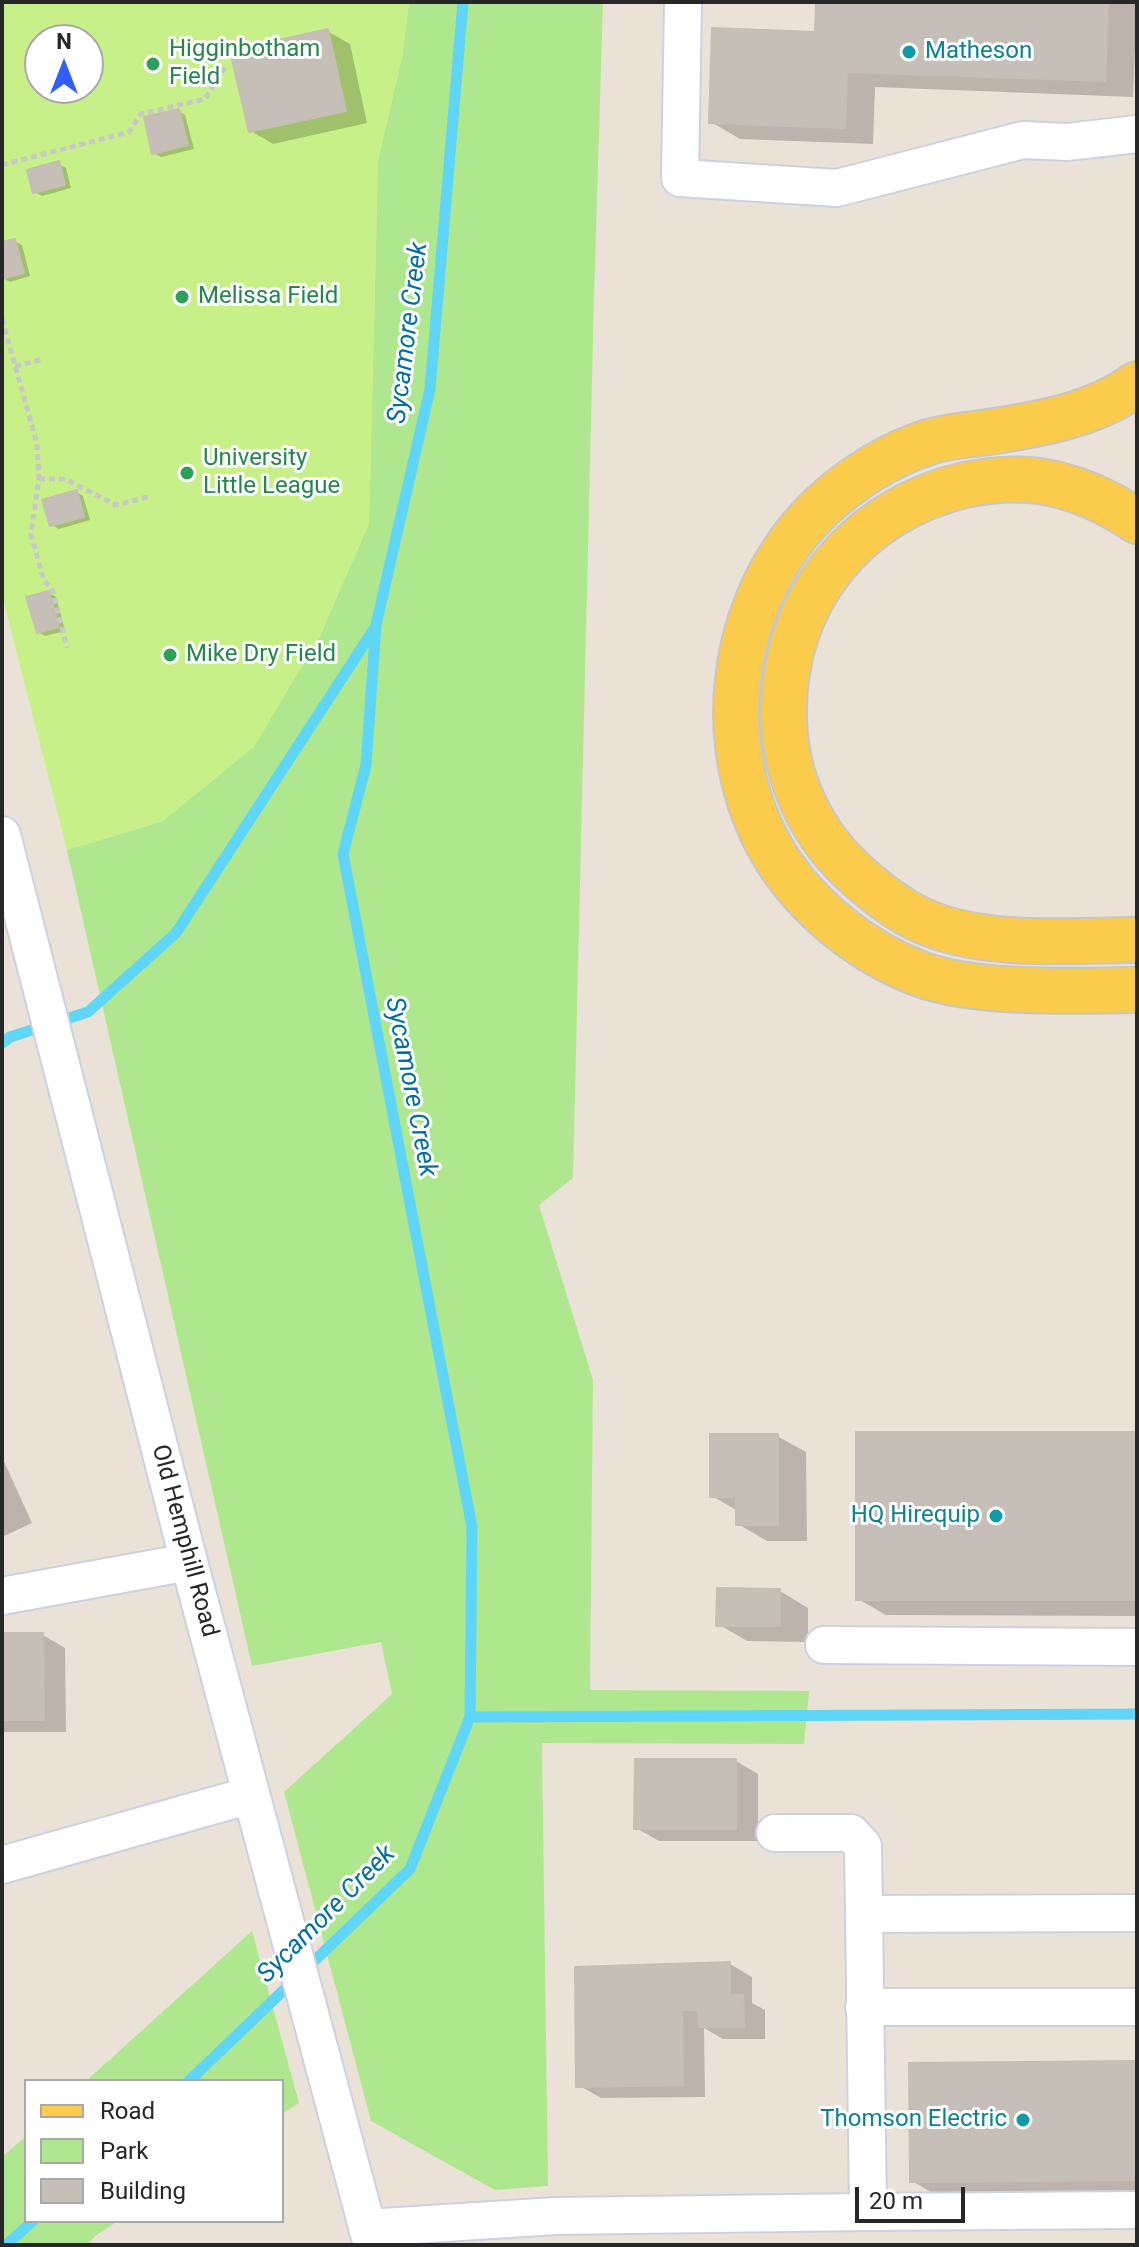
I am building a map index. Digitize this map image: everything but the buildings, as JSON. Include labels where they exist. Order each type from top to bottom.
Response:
[{"type":"main road","points":[[1134,990],[998,988],[959,984],[923,975],[863,944],[805,894],[783,868],[768,841],[742,771],[736,696],[745,634],[766,579],[783,550],[842,489],[909,449],[932,441],[1071,416],[1100,405],[1137,384]]},
{"type":"main road","points":[[1134,940],[1014,939],[972,935],[932,925],[885,899],[844,864],[827,844],[796,790],[784,737],[784,707],[792,645],[805,611],[821,582],[862,534],[884,517],[912,502],[947,489],[1015,479],[1053,483],[1085,494],[1137,521]]},
{"type":"street","points":[[683,2],[680,178],[837,188],[1023,140],[1067,142],[1137,134]]},
{"type":"street","name":"Old Hemphill Road","points":[[2,835],[189,1562],[369,2237]]},
{"type":"street","points":[[2,1596],[189,1562]]},
{"type":"street","points":[[824,1645],[1137,1647]]},
{"type":"street","points":[[2,1865],[251,1795]]},
{"type":"street","points":[[775,1833],[851,1833],[863,1846],[868,2212]]},
{"type":"street","points":[[864,1914],[1137,1913]]},
{"type":"street","points":[[864,2007],[1137,2007]]},
{"type":"street","points":[[369,2237],[555,2216],[1137,2210]]},
{"type":"path","points":[[2,165],[129,132],[141,114],[205,99],[227,64]]},
{"type":"path","points":[[2,319],[37,444],[39,479],[31,534],[44,581],[52,588],[67,648]]},
{"type":"path","points":[[15,366],[44,359]]},
{"type":"path","points":[[39,479],[65,479],[116,505],[151,496]]},
{"type":"green space","name":"University Little League","points":[[2,2],[409,2],[402,57],[378,160],[369,523],[319,638],[254,747],[163,821],[67,850],[2,595]]},
{"type":"green space","points":[[409,2],[603,2],[573,1178],[539,1205],[593,1380],[590,1690],[809,1691],[804,1744],[542,1743],[548,2186],[495,2190],[371,2121],[284,1792],[392,1694],[381,1642],[252,1666],[67,850],[163,821],[319,638],[369,523],[378,160],[402,57]]},
{"type":"green space","points":[[252,1931],[299,2103],[284,2113],[284,2079],[88,2079]]},
{"type":"green space","points":[[24,2138],[24,2223],[115,2223],[95,2236],[88,2245],[2,2245],[2,2157]]},
{"type":"waterway","name":"Sycamore Creek","points":[[191,2079],[410,1869],[470,1717],[472,1527],[343,854],[366,765],[376,625],[430,389],[463,2]]},
{"type":"waterway","points":[[2,1043],[10,1037],[88,1012],[176,933],[374,629]]},
{"type":"waterway","points":[[470,1717],[1137,1714]]},
{"type":"waterway","name":"Sycamore Creek","points":[[6,2245],[31,2223]]},
{"type":"place","name":"Matheson","points":[[909,52]]},
{"type":"place","name":"Higginbotham Field","points":[[153,64]]},
{"type":"place","name":"Melissa Field","points":[[182,297]]},
{"type":"place","name":"University Little League","points":[[187,473]]},
{"type":"place","name":"Mike Dry Field","points":[[170,655]]},
{"type":"place","name":"HQ Hirequip","points":[[996,1516]]},
{"type":"place","name":"Thomson Electric","points":[[1023,2120]]}]
